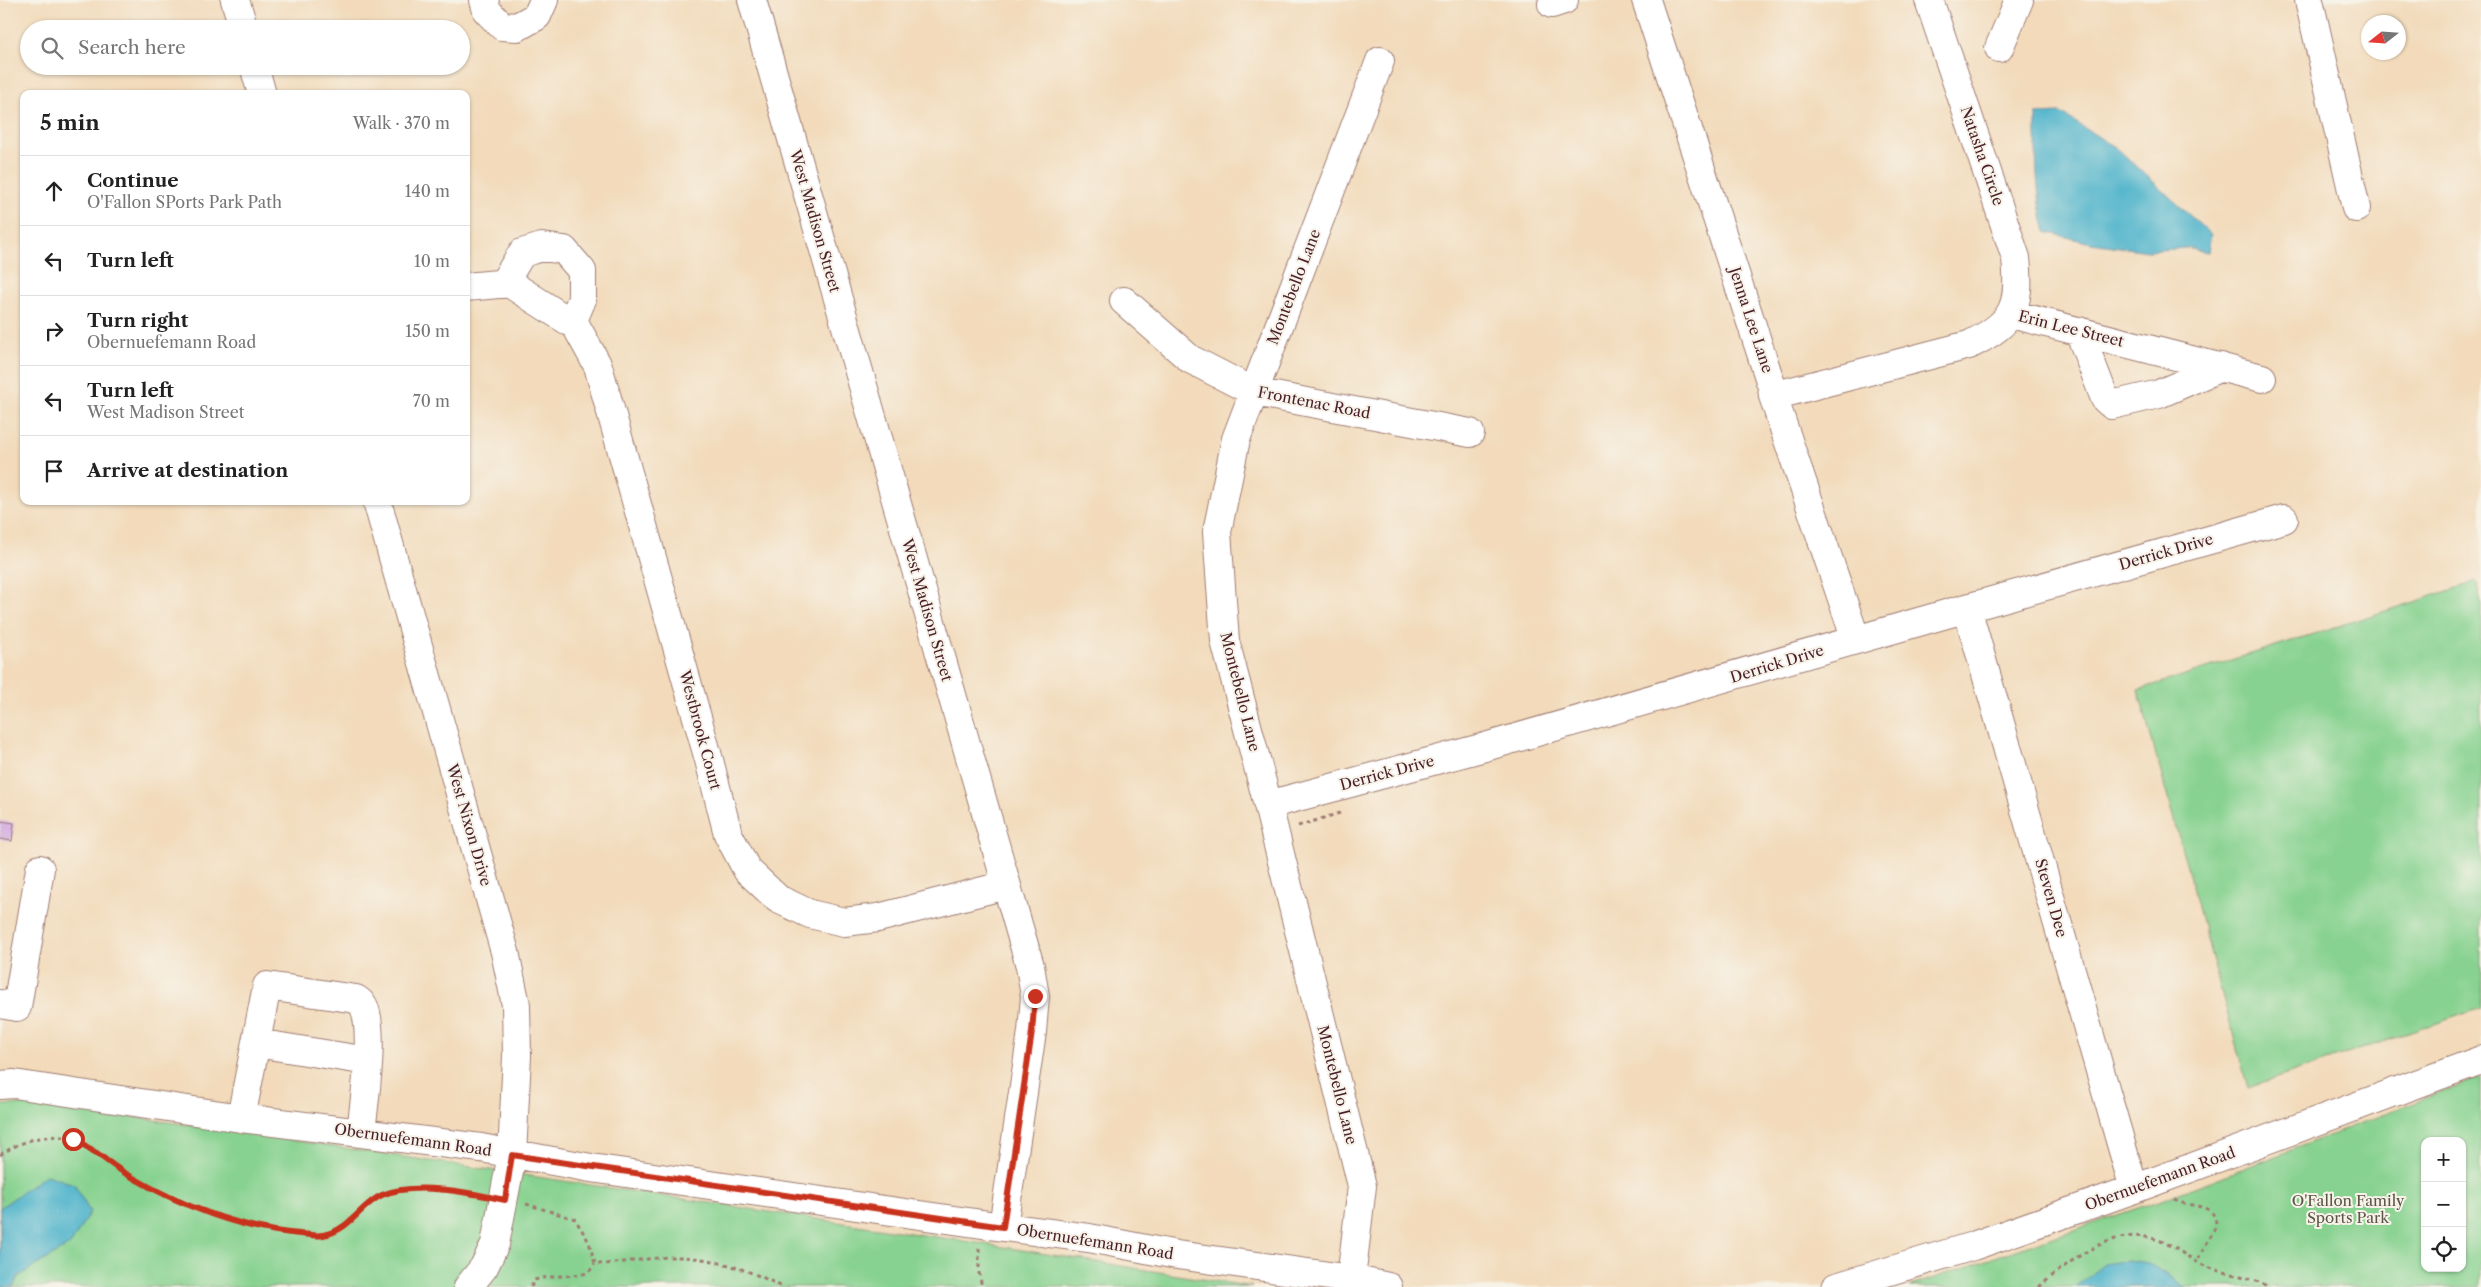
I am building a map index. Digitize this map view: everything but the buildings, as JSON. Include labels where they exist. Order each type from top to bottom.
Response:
[{"type":"street","points":[[235,0],[241,20]]},
{"type":"street","points":[[484,0],[487,11],[502,26],[517,27],[536,16],[544,0]]},
{"type":"street","name":"West Madison Street","points":[[752,0],[1030,966],[1035,996],[1032,1032],[1003,1227]]},
{"type":"street","name":"Jenna Lee Lane","points":[[1646,0],[1770,378],[1773,396],[1856,640]]},
{"type":"street","name":"Natasha Circle","points":[[1929,0],[2016,258],[2019,287],[2012,314]]},
{"type":"street","points":[[1999,48],[2019,0]]},
{"type":"street","points":[[2309,0],[2356,208]]},
{"type":"street","name":"Montebello Lane","points":[[1351,1279],[1362,1186],[1268,805],[1225,641],[1217,532],[1236,439],[1380,61]]},
{"type":"street","points":[[257,75],[261,90]]},
{"type":"street","points":[[503,284],[522,253],[542,247],[564,250],[582,271],[582,299],[572,323]]},
{"type":"street","name":"Westbrook Court","points":[[470,287],[508,283],[576,326],[598,366],[728,834],[748,870],[778,899],[810,914],[844,922],[878,918],[1006,885]]},
{"type":"street","name":"Frontenac Road","points":[[1124,301],[1190,359],[1254,392],[1470,433]]},
{"type":"street","name":"Erin Lee Street","points":[[1773,396],[1969,345],[1993,333],[2012,314],[2262,378]]},
{"type":"street","points":[[2079,331],[2105,399],[2112,406],[2159,394],[2221,367]]},
{"type":"street","name":"West Nixon Drive","points":[[378,505],[505,952],[516,1005],[517,1056],[512,1155],[505,1200],[495,1244],[484,1267],[468,1287]]},
{"type":"street","name":"Derrick Drive","points":[[1268,805],[1494,744],[2284,519]]},
{"type":"street","name":"Steven Dee","points":[[1967,608],[2134,1189]]},
{"type":"street","points":[[0,1004],[17,1007],[40,869]]},
{"type":"street","points":[[241,1118],[266,986],[356,999],[364,1007],[368,1061],[361,1132]]},
{"type":"street","points":[[256,1043],[368,1061]]},
{"type":"street","name":"Obernuefemann Road","points":[[1836,1287],[1973,1246],[2134,1189],[2481,1060]]},
{"type":"street","name":"Obernuefemann Road","points":[[0,1085],[14,1084],[241,1118],[481,1148],[512,1155],[1089,1238],[1177,1255],[1351,1279],[1388,1287]]},
{"type":"path","points":[[0,1155],[29,1139],[52,1135],[73,1139],[92,1148],[128,1175],[172,1198],[240,1222],[287,1233],[322,1236],[344,1227],[381,1196],[414,1189],[470,1193],[538,1206],[575,1219],[589,1242],[595,1264]]},
{"type":"path","points":[[2172,1195],[2174,1200],[2180,1203],[2206,1208],[2212,1212],[2216,1220],[2216,1226],[2196,1261]]},
{"type":"path","points":[[2039,1287],[2076,1256],[2098,1245],[2122,1238],[2142,1237],[2160,1240],[2208,1267],[2256,1279],[2269,1287]]},
{"type":"path","points":[[980,1245],[978,1266],[982,1287]]},
{"type":"path","points":[[531,1287],[534,1280],[546,1276],[574,1276],[588,1273],[595,1264],[682,1257],[713,1261],[748,1270],[782,1287]]},
{"type":"green space","points":[[2476,582],[2481,601],[2481,1008],[2248,1088],[2138,690]]},
{"type":"green space","name":"O'Fallon Family Sports Park","points":[[2481,1077],[2481,1287],[1908,1287],[2164,1199]]},
{"type":"green space","points":[[29,1104],[204,1127],[997,1246],[1252,1287],[0,1287],[0,1105]]},
{"type":"water","points":[[2061,113],[2119,150],[2211,235],[2208,252],[2185,248],[2148,251],[2091,243],[2046,232],[2038,188],[2036,114]]},
{"type":"water","points":[[46,1175],[74,1184],[90,1212],[71,1244],[19,1276],[13,1287],[0,1287],[0,1208]]},
{"type":"water","points":[[2128,1260],[2148,1263],[2186,1287],[2076,1287],[2105,1264]]},
{"type":"route","points":[[73,1139],[92,1148],[128,1175],[172,1198],[201,1210],[240,1222],[287,1233],[322,1236],[344,1227],[381,1196],[414,1189],[470,1193],[505,1200],[512,1155],[1003,1227],[1032,1032],[1035,996]]}]
